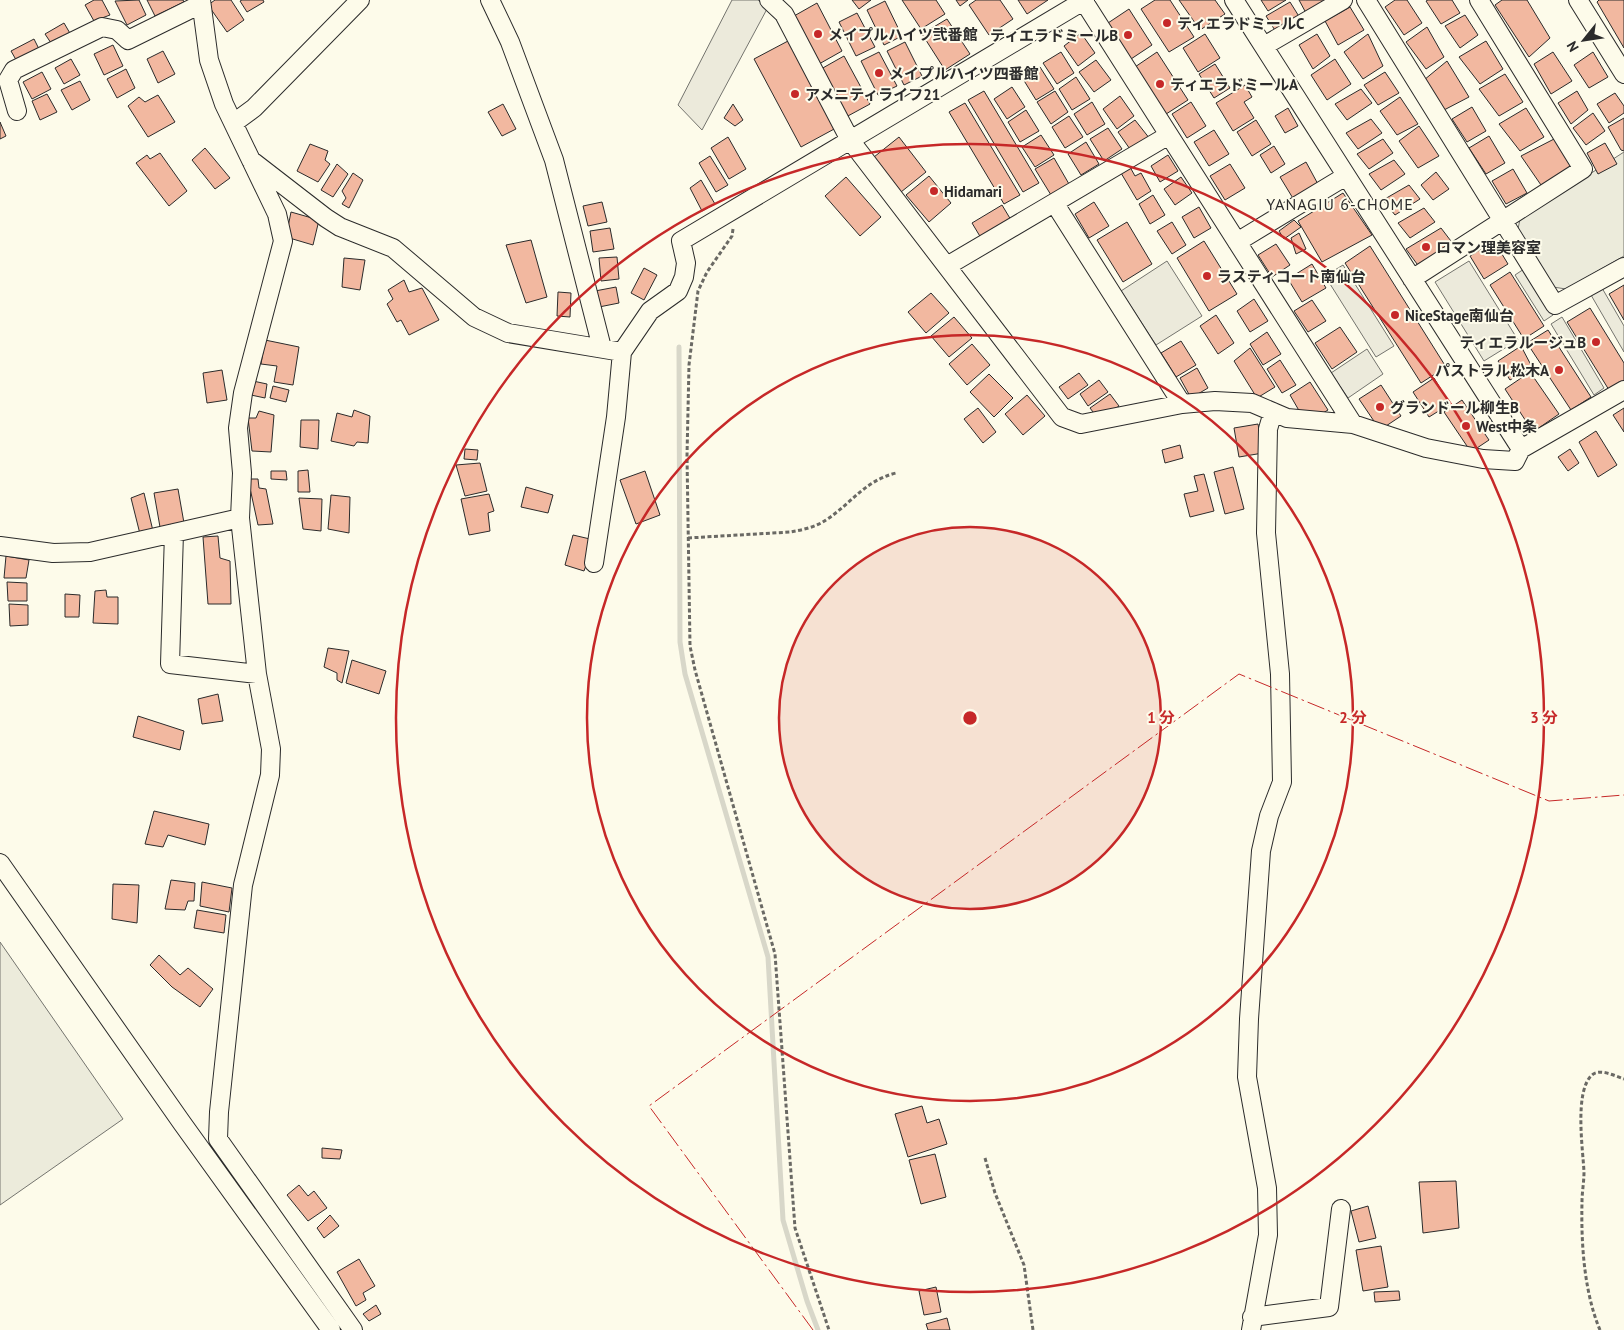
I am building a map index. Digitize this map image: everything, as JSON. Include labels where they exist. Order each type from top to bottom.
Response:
[{"type":"street","points":[[235,122],[254,108],[360,0]]},
{"type":"street","points":[[490,0],[510,42],[554,160],[602,348]]},
{"type":"street","points":[[768,0],[788,7],[850,140],[1062,417],[1081,424],[1182,404],[1215,401],[1252,403],[1287,418],[1354,424],[1426,448],[1483,458],[1515,461],[1521,449],[1624,390]]},
{"type":"street","points":[[594,563],[616,417],[622,352],[650,311],[678,291],[684,277],[686,263],[681,241],[1084,0],[1354,424]]},
{"type":"street","points":[[1234,0],[1521,449]]},
{"type":"street","points":[[1264,46],[1342,0]]},
{"type":"street","points":[[1366,0],[1555,305],[1624,267]]},
{"type":"street","points":[[1412,278],[1583,169],[1478,0]]},
{"type":"street","points":[[1578,0],[1624,74]]},
{"type":"street","points":[[17,111],[8,80],[14,70],[102,28],[117,30],[128,40],[201,2],[210,60],[224,104],[235,122],[249,158],[277,214],[283,242],[243,393],[238,428],[242,472],[240,518],[257,674],[271,749],[270,775],[244,885],[219,1112],[218,1139],[353,1330]]},
{"type":"street","points":[[947,266],[1169,136]]},
{"type":"street","points":[[249,158],[340,227],[393,248],[474,317],[508,333],[622,352]]},
{"type":"street","points":[[1237,242],[1346,176]]},
{"type":"street","points":[[1055,204],[1182,404]]},
{"type":"street","points":[[1273,412],[1268,429],[1266,533],[1280,674],[1282,782],[1269,816],[1261,851],[1251,992],[1247,1077],[1267,1188],[1268,1235],[1252,1323],[1329,1307],[1341,1210]]},
{"type":"street","points":[[0,546],[53,553],[90,552],[240,518]]},
{"type":"street","points":[[174,533],[170,664],[257,674]]},
{"type":"street","points":[[0,863],[221,1178],[331,1330]]},
{"type":"path","points":[[729,212],[734,224],[732,236],[706,272],[698,291],[689,365],[688,538],[690,646],[695,670],[775,954],[795,1228],[829,1330]]},
{"type":"path","points":[[688,538],[790,532],[805,529],[826,520],[879,477],[896,473]]},
{"type":"path","points":[[1600,1330],[1593,1314],[1582,1246],[1584,1173],[1580,1138],[1583,1092],[1588,1078],[1594,1073],[1601,1072],[1624,1079]]},
{"type":"path","points":[[985,1158],[995,1193],[1024,1265],[1033,1330]]},
{"type":"shaded area","points":[[732,0],[758,0],[767,9],[702,130],[678,105]]},
{"type":"shaded area","points":[[1624,152],[1624,256],[1566,289],[1553,287],[1518,229],[1520,219]]},
{"type":"shaded area","points":[[1167,261],[1202,316],[1156,345],[1121,291]]},
{"type":"shaded area","points":[[1469,261],[1518,340],[1484,361],[1435,282]]},
{"type":"shaded area","points":[[1343,265],[1394,346],[1376,357],[1325,276]]},
{"type":"shaded area","points":[[1524,269],[1553,315],[1544,321],[1515,275]]},
{"type":"shaded area","points":[[1602,288],[1624,326],[1624,352],[1591,295]]},
{"type":"shaded area","points":[[1562,317],[1604,388],[1594,395],[1551,324]]},
{"type":"shaded area","points":[[1367,349],[1383,374],[1348,398],[1331,373]]},
{"type":"shaded area","points":[[0,942],[123,1119],[0,1205]]},
{"type":"building","points":[[94,0],[102,0],[110,15],[94,21],[85,5]]},
{"type":"building","points":[[139,0],[146,15],[127,25],[115,1]]},
{"type":"building","points":[[147,0],[183,0],[184,2],[155,16]]},
{"type":"building","points":[[215,0],[231,0],[244,20],[227,32],[208,5]]},
{"type":"building","points":[[263,0],[264,2],[247,12],[240,1]]},
{"type":"building","points":[[852,0],[871,0],[859,9]]},
{"type":"building","points":[[902,0],[936,0],[945,14],[921,29]]},
{"type":"building","points":[[956,0],[968,0],[960,6]]},
{"type":"building","points":[[976,0],[1000,0],[1013,19],[989,35],[969,5]]},
{"type":"building","points":[[1018,0],[1048,0],[1027,14]]},
{"type":"building","name":"ティエラドミールC","points":[[1155,0],[1170,0],[1194,37],[1169,52],[1141,9]]},
{"type":"building","points":[[1179,0],[1215,0],[1225,14],[1200,30]]},
{"type":"building","points":[[1261,0],[1286,0],[1268,11]]},
{"type":"building","points":[[1299,0],[1328,0],[1306,13]]},
{"type":"building","points":[[1395,0],[1407,0],[1422,23],[1404,35],[1385,7]]},
{"type":"building","points":[[1452,0],[1460,13],[1441,24],[1426,1]]},
{"type":"building","points":[[1502,0],[1527,0],[1550,38],[1529,57],[1495,5]]},
{"type":"building","points":[[1599,0],[1624,0],[1624,48],[1597,2]]},
{"type":"building","points":[[885,1],[902,36],[884,45],[867,10]]},
{"type":"building","points":[[1290,2],[1300,18],[1276,32],[1266,16]]},
{"type":"building","name":"メイプルハイツ弐番館","points":[[817,3],[842,51],[819,64],[794,16]]},
{"type":"building","points":[[1350,7],[1364,30],[1338,45],[1325,21]]},
{"type":"building","name":"ティエラドミールB","points":[[1129,9],[1152,45],[1128,61],[1105,25]]},
{"type":"building","points":[[857,13],[875,47],[856,56],[839,22]]},
{"type":"building","points":[[1465,15],[1478,35],[1460,48],[1445,26]]},
{"type":"building","points":[[947,19],[970,54],[945,70],[922,34]]},
{"type":"building","points":[[64,23],[71,35],[53,46],[45,34]]},
{"type":"building","points":[[1427,27],[1444,57],[1426,69],[1406,42]]},
{"type":"building","points":[[1081,33],[1095,53],[1078,66],[1064,46]]},
{"type":"building","points":[[1205,34],[1220,58],[1198,72],[1183,48]]},
{"type":"building","points":[[1317,34],[1330,56],[1313,69],[1299,45]]},
{"type":"building","points":[[1368,34],[1383,66],[1363,79],[1344,52]]},
{"type":"building","points":[[34,39],[41,53],[19,65],[11,51]]},
{"type":"building","name":"アメニティライフ21","points":[[788,41],[836,128],[801,147],[754,59]]},
{"type":"building","points":[[1486,41],[1503,69],[1480,84],[1459,57]]},
{"type":"building","points":[[905,42],[922,76],[904,85],[887,51]]},
{"type":"building","points":[[113,45],[123,66],[104,75],[94,54]]},
{"type":"building","points":[[163,51],[175,74],[158,83],[147,59]]},
{"type":"building","name":"メイプルハイツ四番館","points":[[879,52],[897,86],[878,95],[861,61]]},
{"type":"building","points":[[1061,52],[1074,73],[1057,84],[1043,63]]},
{"type":"building","name":"ティエラドミールA","points":[[1157,52],[1188,100],[1163,116],[1132,69]]},
{"type":"building","points":[[1553,52],[1572,81],[1551,94],[1534,64]]},
{"type":"building","points":[[1593,52],[1608,77],[1589,88],[1574,65]]},
{"type":"building","points":[[844,56],[870,104],[846,117],[821,69]]},
{"type":"building","points":[[71,59],[80,75],[64,84],[55,68]]},
{"type":"building","points":[[1335,59],[1351,84],[1327,100],[1311,75]]},
{"type":"building","points":[[1096,60],[1111,80],[1094,92],[1079,72]]},
{"type":"building","points":[[1447,61],[1469,97],[1444,110],[1424,80]]},
{"type":"building","points":[[1215,64],[1230,88],[1214,98],[1199,74]]},
{"type":"building","points":[[1040,67],[1054,89],[1036,100],[1023,79]]},
{"type":"building","points":[[126,69],[135,88],[117,98],[107,79]]},
{"type":"building","points":[[42,72],[51,89],[32,99],[23,82]]},
{"type":"building","points":[[1385,72],[1399,93],[1378,105],[1364,85]]},
{"type":"building","points":[[1505,74],[1523,102],[1499,116],[1479,89]]},
{"type":"building","points":[[1076,77],[1090,99],[1072,110],[1059,89]]},
{"type":"building","points":[[80,81],[90,100],[72,110],[61,90]]},
{"type":"building","points":[[1245,85],[1252,97],[1244,102],[1254,118],[1233,131],[1216,103]]},
{"type":"building","points":[[1012,87],[1025,107],[1007,119],[994,99]]},
{"type":"building","points":[[1361,89],[1372,103],[1347,120],[1335,104]]},
{"type":"building","points":[[984,91],[1039,183],[1023,192],[968,100]]},
{"type":"building","points":[[1055,91],[1068,112],[1051,124],[1037,102]]},
{"type":"building","points":[[1577,91],[1588,110],[1571,124],[1558,103]]},
{"type":"building","points":[[1615,93],[1624,106],[1624,113],[1609,123],[1597,104]]},
{"type":"building","points":[[47,94],[57,112],[40,120],[32,101]]},
{"type":"building","points":[[158,95],[175,122],[148,137],[128,106],[139,97],[145,102]]},
{"type":"building","points":[[1120,96],[1134,116],[1117,129],[1103,109]]},
{"type":"building","points":[[1400,97],[1418,124],[1397,135],[1380,111]]},
{"type":"building","points":[[1092,102],[1105,124],[1087,135],[1074,114]]},
{"type":"building","points":[[1191,102],[1206,126],[1187,138],[1172,114]]},
{"type":"building","points":[[965,103],[1020,195],[1004,204],[949,112]]},
{"type":"building","points":[[503,104],[516,129],[502,136],[488,112]]},
{"type":"building","points":[[733,104],[743,120],[735,126],[724,118]]},
{"type":"building","points":[[1472,107],[1486,131],[1467,142],[1452,119]]},
{"type":"building","points":[[1288,108],[1298,126],[1285,133],[1275,116]]},
{"type":"building","points":[[1526,108],[1544,137],[1520,151],[1499,124]]},
{"type":"building","points":[[1026,110],[1039,131],[1020,142],[1008,122]]},
{"type":"building","points":[[1593,113],[1605,131],[1586,145],[1573,128]]},
{"type":"building","points":[[1069,116],[1083,137],[1065,148],[1052,127]]},
{"type":"building","points":[[1624,118],[1624,151],[1621,150],[1608,127]]},
{"type":"building","points":[[1371,119],[1382,133],[1358,149],[1346,133]]},
{"type":"building","points":[[1135,120],[1150,139],[1132,152],[1118,132]]},
{"type":"building","points":[[1256,120],[1271,144],[1252,156],[1237,132]]},
{"type":"building","points":[[0,122],[6,136],[0,139]]},
{"type":"building","points":[[1419,126],[1439,156],[1418,168],[1399,141]]},
{"type":"building","points":[[1108,128],[1122,149],[1104,161],[1090,139]]},
{"type":"building","points":[[1214,130],[1229,154],[1209,166],[1194,142]]},
{"type":"building","points":[[1041,135],[1054,155],[1035,167],[1022,147]]},
{"type":"building","points":[[1489,136],[1505,163],[1486,174],[1469,148]]},
{"type":"building","points":[[728,137],[746,169],[729,179],[711,148]]},
{"type":"building","points":[[899,137],[926,172],[901,192],[874,157]]},
{"type":"building","points":[[1556,138],[1574,169],[1541,185],[1521,156]]},
{"type":"building","points":[[1383,139],[1393,153],[1369,169],[1357,154]]},
{"type":"building","points":[[1086,142],[1099,164],[1081,175],[1068,154]]},
{"type":"building","points":[[1605,143],[1617,164],[1598,174],[1587,153]]},
{"type":"building","points":[[310,144],[328,151],[325,160],[330,164],[318,182],[297,171]]},
{"type":"building","points":[[1274,146],[1285,164],[1271,173],[1260,155]]},
{"type":"building","points":[[205,148],[230,178],[215,189],[192,160]]},
{"type":"building","points":[[160,153],[187,191],[169,206],[136,163],[147,155],[150,159]]},
{"type":"building","points":[[1168,155],[1178,171],[1160,182],[1151,166]]},
{"type":"building","points":[[710,156],[728,185],[716,192],[699,163]]},
{"type":"building","points":[[1054,158],[1069,184],[1051,195],[1035,169]]},
{"type":"building","points":[[1394,160],[1405,174],[1381,190],[1369,174]]},
{"type":"building","points":[[1306,162],[1319,186],[1294,200],[1280,177]]},
{"type":"building","points":[[337,164],[348,174],[333,197],[321,190]]},
{"type":"building","points":[[1230,164],[1245,188],[1225,200],[1210,176]]},
{"type":"building","points":[[1130,167],[1135,176],[1141,173],[1151,191],[1137,200],[1121,173]]},
{"type":"building","points":[[1513,169],[1527,193],[1506,204],[1492,181]]},
{"type":"building","points":[[1436,172],[1449,189],[1433,200],[1421,185]]},
{"type":"building","points":[[353,173],[363,180],[349,208],[342,204],[346,198],[342,191]]},
{"type":"building","points":[[929,176],[951,203],[929,222],[906,195]]},
{"type":"building","points":[[846,177],[881,217],[860,236],[825,196]]},
{"type":"building","points":[[1181,177],[1192,193],[1175,205],[1164,189]]},
{"type":"building","points":[[701,180],[715,204],[702,211],[690,188]]},
{"type":"building","points":[[1409,185],[1420,199],[1395,215],[1383,200]]},
{"type":"building","points":[[1343,193],[1372,235],[1322,262],[1298,221]]},
{"type":"building","points":[[1153,195],[1165,215],[1150,224],[1139,204]]},
{"type":"building","points":[[602,202],[607,222],[588,226],[583,206]]},
{"type":"building","points":[[1094,202],[1109,226],[1089,238],[1075,214]]},
{"type":"building","points":[[1002,205],[1011,220],[981,238],[972,223]]},
{"type":"building","points":[[1199,207],[1211,228],[1194,238],[1182,217]]},
{"type":"building","points":[[1424,208],[1435,222],[1410,238],[1398,223]]},
{"type":"building","points":[[291,212],[319,220],[313,245],[286,237]]},
{"type":"building","points":[[1294,220],[1301,227],[1284,239],[1279,231]]},
{"type":"building","points":[[1127,222],[1152,264],[1123,282],[1097,240]]},
{"type":"building","points":[[1172,222],[1186,245],[1172,254],[1157,231]]},
{"type":"building","points":[[610,228],[614,249],[593,252],[590,231]]},
{"type":"building","points":[[1441,228],[1454,245],[1420,268],[1406,249]]},
{"type":"building","points":[[1299,233],[1306,249],[1296,254],[1291,238]]},
{"type":"building","points":[[531,240],[547,297],[526,303],[506,245]]},
{"type":"building","name":"ラスティコート南仙台","points":[[1204,241],[1237,294],[1209,311],[1177,258]]},
{"type":"building","points":[[1494,241],[1508,264],[1484,279],[1470,256]]},
{"type":"building","points":[[1276,244],[1290,265],[1272,277],[1258,255]]},
{"type":"building","name":"NiceStage南仙台","points":[[1370,246],[1446,367],[1421,383],[1345,263]]},
{"type":"building","points":[[617,257],[619,279],[601,281],[599,258]]},
{"type":"building","points":[[344,258],[365,260],[360,290],[342,287]]},
{"type":"building","points":[[1312,264],[1326,288],[1302,302],[1288,279]]},
{"type":"building","points":[[644,268],[657,275],[644,300],[631,293]]},
{"type":"building","points":[[1510,272],[1544,326],[1524,339],[1490,285]]},
{"type":"building","points":[[404,280],[409,292],[422,288],[439,320],[409,335],[401,320],[397,322],[387,304],[393,299],[388,290]]},
{"type":"building","points":[[1624,285],[1624,320],[1609,294]]},
{"type":"building","points":[[616,287],[619,303],[599,307],[595,291]]},
{"type":"building","points":[[558,292],[571,293],[570,317],[557,316]]},
{"type":"building","points":[[931,293],[949,313],[926,333],[908,312]]},
{"type":"building","points":[[1254,299],[1268,321],[1250,332],[1237,311]]},
{"type":"building","points":[[1312,300],[1326,321],[1308,332],[1294,311]]},
{"type":"building","name":"ティエラルージュB","points":[[1590,308],[1624,363],[1624,381],[1609,390],[1567,322]]},
{"type":"building","points":[[1216,315],[1234,343],[1218,354],[1200,326]]},
{"type":"building","points":[[954,317],[972,338],[949,357],[931,336]]},
{"type":"building","points":[[1340,327],[1357,352],[1332,369],[1315,343]]},
{"type":"building","name":"パストラル松木A","points":[[1548,330],[1591,397],[1571,410],[1527,343]]},
{"type":"building","points":[[1267,332],[1281,354],[1263,365],[1250,344]]},
{"type":"building","points":[[265,340],[299,347],[293,385],[274,382],[277,366],[261,364]]},
{"type":"building","points":[[1181,341],[1196,365],[1176,377],[1161,353]]},
{"type":"building","points":[[972,344],[990,365],[967,385],[949,364]]},
{"type":"building","points":[[1521,346],[1532,367],[1510,380],[1498,361]]},
{"type":"building","points":[[1250,348],[1275,387],[1257,398],[1234,361]]},
{"type":"building","points":[[1280,360],[1296,385],[1282,393],[1267,369]]},
{"type":"building","points":[[1197,368],[1208,388],[1191,398],[1180,378]]},
{"type":"building","points":[[222,370],[227,400],[207,403],[203,373]]},
{"type":"building","points":[[1530,372],[1559,414],[1533,432],[1505,389]]},
{"type":"building","points":[[1079,373],[1088,385],[1068,399],[1059,387]]},
{"type":"building","points":[[989,374],[1013,398],[994,417],[970,392]]},
{"type":"building","points":[[1434,378],[1450,404],[1429,417],[1413,392]]},
{"type":"building","points":[[1099,380],[1108,392],[1088,406],[1080,394]]},
{"type":"building","points":[[253,381],[267,384],[265,398],[251,395]]},
{"type":"building","points":[[1310,382],[1328,410],[1316,417],[1301,414],[1290,395]]},
{"type":"building","name":"グランドール柳生B","points":[[1381,385],[1401,416],[1380,430],[1359,399]]},
{"type":"building","points":[[273,386],[289,390],[286,402],[270,398]]},
{"type":"building","points":[[1110,394],[1119,406],[1099,420],[1090,408]]},
{"type":"building","points":[[1027,395],[1045,416],[1023,435],[1005,414]]},
{"type":"building","name":"West中条","points":[[1462,400],[1489,440],[1471,452],[1444,412]]},
{"type":"building","points":[[978,408],[996,432],[983,443],[964,419]]},
{"type":"building","points":[[1624,408],[1624,432],[1613,415]]},
{"type":"building","points":[[354,410],[370,416],[368,443],[357,442],[354,446],[331,441],[337,413],[352,417]]},
{"type":"building","points":[[259,411],[274,415],[271,452],[252,451],[248,418],[256,418]]},
{"type":"building","points":[[301,420],[319,420],[318,449],[300,447]]},
{"type":"building","points":[[1258,424],[1263,453],[1239,457],[1234,428]]},
{"type":"building","points":[[1596,431],[1617,465],[1598,477],[1579,442]]},
{"type":"building","points":[[1180,445],[1183,458],[1165,463],[1162,450]]},
{"type":"building","points":[[465,449],[478,450],[477,460],[464,459]]},
{"type":"building","points":[[1570,449],[1579,463],[1568,471],[1558,457]]},
{"type":"building","points":[[480,463],[487,491],[465,496],[456,465]]},
{"type":"building","points":[[1233,467],[1244,509],[1225,514],[1214,472]]},
{"type":"building","points":[[308,470],[310,492],[298,492],[298,471]]},
{"type":"building","points":[[271,471],[286,471],[287,480],[271,479]]},
{"type":"building","points":[[645,471],[660,515],[636,524],[620,480]]},
{"type":"building","points":[[1204,474],[1214,511],[1190,517],[1184,494],[1198,491],[1194,476]]},
{"type":"building","points":[[248,479],[258,479],[259,488],[266,489],[273,524],[258,525]]},
{"type":"building","points":[[526,487],[553,495],[548,513],[521,507]]},
{"type":"building","points":[[178,489],[184,523],[160,527],[154,493]]},
{"type":"building","points":[[144,493],[153,531],[140,534],[131,498]]},
{"type":"building","points":[[489,494],[494,511],[488,513],[490,531],[469,535],[461,499]]},
{"type":"building","points":[[331,495],[350,497],[349,533],[328,529]]},
{"type":"building","points":[[299,498],[322,499],[321,531],[303,529]]},
{"type":"building","points":[[573,535],[590,539],[588,545],[592,548],[584,571],[565,565]]},
{"type":"building","points":[[218,536],[220,558],[230,561],[231,604],[208,604],[203,537]]},
{"type":"building","points":[[6,556],[29,560],[26,578],[4,578]]},
{"type":"building","points":[[7,582],[27,583],[27,601],[8,601]]},
{"type":"building","points":[[106,590],[107,597],[118,597],[118,624],[93,623],[95,591]]},
{"type":"building","points":[[65,594],[80,595],[79,617],[65,617]]},
{"type":"building","points":[[9,604],[28,605],[28,625],[10,626]]},
{"type":"building","points":[[328,648],[349,651],[342,683],[337,680],[337,673],[324,667]]},
{"type":"building","points":[[352,660],[386,671],[379,694],[346,683]]},
{"type":"building","points":[[218,694],[223,721],[202,724],[198,699]]},
{"type":"building","points":[[138,716],[184,731],[180,750],[133,737]]},
{"type":"building","points":[[154,811],[209,824],[205,845],[168,835],[163,847],[145,844]]},
{"type":"building","points":[[171,880],[195,883],[194,901],[188,901],[185,910],[165,909]]},
{"type":"building","points":[[202,882],[232,888],[229,912],[200,906]]},
{"type":"building","points":[[113,884],[139,885],[137,923],[112,919]]},
{"type":"building","points":[[197,910],[226,915],[224,933],[194,928]]},
{"type":"building","points":[[159,955],[180,975],[188,968],[213,989],[200,1007],[172,987],[150,965]]},
{"type":"building","points":[[922,1106],[927,1123],[939,1119],[947,1144],[908,1157],[895,1114]]},
{"type":"building","points":[[322,1148],[342,1150],[340,1159],[322,1158]]},
{"type":"building","points":[[935,1154],[946,1197],[921,1204],[909,1160]]},
{"type":"building","points":[[1456,1181],[1459,1228],[1423,1233],[1419,1182]]},
{"type":"building","points":[[299,1185],[308,1196],[314,1191],[327,1208],[308,1221],[287,1195]]},
{"type":"building","points":[[1368,1206],[1376,1238],[1359,1242],[1351,1211]]},
{"type":"building","points":[[330,1215],[339,1226],[324,1238],[317,1228]]},
{"type":"building","points":[[1381,1246],[1388,1287],[1363,1291],[1356,1250]]},
{"type":"building","points":[[359,1259],[375,1286],[363,1293],[366,1300],[356,1306],[337,1272]]},
{"type":"building","points":[[936,1287],[941,1312],[924,1315],[919,1291]]},
{"type":"building","points":[[1399,1291],[1400,1300],[1375,1302],[1374,1292]]},
{"type":"building","points":[[376,1305],[381,1314],[369,1321],[363,1314]]},
{"type":"building","points":[[947,1318],[950,1330],[928,1330],[926,1324]]},
{"type":"waterway","points":[[679,347],[680,642],[685,674],[768,957],[783,1220],[807,1301],[818,1330]]},
{"type":"power","points":[[813,1330],[649,1106],[1239,674],[1549,801],[1624,795]]},
{"type":"place","name":"ティエラドミールC","points":[[1167,23]]},
{"type":"place","name":"メイプルハイツ弐番館","points":[[818,34]]},
{"type":"place","name":"ティエラドミールB","points":[[1128,35]]},
{"type":"place","name":"メイプルハイツ四番館","points":[[879,73]]},
{"type":"place","name":"ティエラドミールA","points":[[1160,84]]},
{"type":"place","name":"アメニティライフ21","points":[[795,94]]},
{"type":"place","name":"Hidamari","points":[[934,191]]},
{"type":"place","name":"ロマン理美容室","points":[[1426,247]]},
{"type":"place","name":"ラスティコート南仙台","points":[[1207,276]]},
{"type":"place","name":"NiceStage南仙台","points":[[1395,315]]},
{"type":"place","name":"ティエラルージュB","points":[[1596,342]]},
{"type":"place","name":"パストラル松木A","points":[[1559,370]]},
{"type":"place","name":"グランドール柳生B","points":[[1380,407]]},
{"type":"place","name":"West中条","points":[[1466,426]]},
{"type":"district","name":"YANAGIU 6-CHOME","points":[[1340,204]]}]
